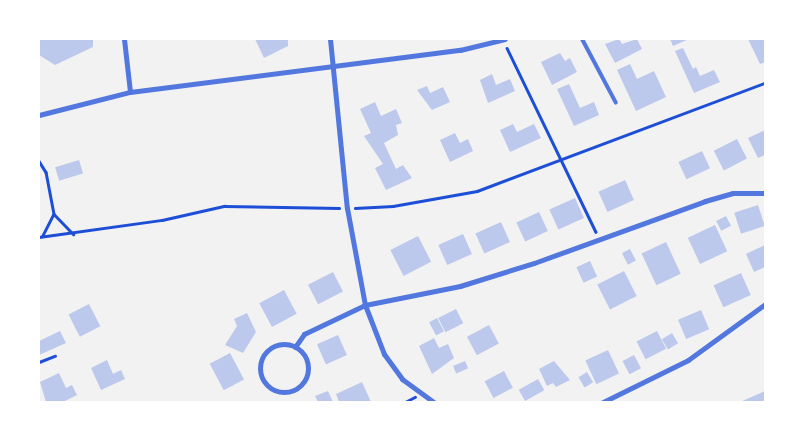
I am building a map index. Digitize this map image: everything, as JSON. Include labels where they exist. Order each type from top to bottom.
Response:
[{"type":"street","points":[[124,39],[130,92]]},
{"type":"street","points":[[330,39],[335,67],[348,208],[365,305],[384,354],[402,379],[434,402]]},
{"type":"street","points":[[39,115],[130,92],[460,50],[504,39]]},
{"type":"street","points":[[295,347],[304,334],[365,305],[460,286],[600,240],[705,201],[733,193],[765,193]]},
{"type":"street","points":[[603,402],[688,360],[765,304]]},
{"type":"street","points":[[280,345],[295,347],[306,358],[305,380],[293,391],[270,388],[260,367],[266,353],[280,345]]},
{"type":"lane","points":[[582,39],[616,103]]},
{"type":"path","points":[[504,39],[600,240]]},
{"type":"path","points":[[39,237],[72,234],[224,206],[348,208],[394,206],[476,190],[765,83]]},
{"type":"path","points":[[39,161],[46,172],[54,214],[72,234]]},
{"type":"path","points":[[43,236],[54,214]]},
{"type":"path","points":[[39,362],[55,356]]},
{"type":"building","points":[[39,39],[93,39],[93,47],[55,65],[39,55]]},
{"type":"building","points":[[255,39],[288,39],[288,46],[264,58]]},
{"type":"building","points":[[619,39],[622,44],[637,39],[642,49],[615,63],[605,44]]},
{"type":"building","points":[[670,39],[689,39],[673,46]]},
{"type":"building","points":[[748,39],[765,39],[765,62],[760,64]]},
{"type":"building","points":[[683,48],[693,69],[696,67],[700,76],[714,70],[720,82],[694,93],[675,51]]},
{"type":"building","points":[[560,53],[565,61],[570,58],[577,72],[552,85],[541,62]]},
{"type":"building","points":[[630,64],[637,79],[654,71],[666,97],[636,111],[617,70]]},
{"type":"building","points":[[492,74],[496,85],[510,79],[515,91],[488,103],[480,80]]},
{"type":"building","points":[[569,84],[580,108],[594,102],[599,115],[574,126],[557,89]]},
{"type":"building","points":[[427,86],[430,93],[443,87],[450,102],[432,110],[417,90]]},
{"type":"building","points":[[375,102],[381,116],[396,109],[402,123],[396,125],[398,135],[384,143],[396,169],[403,165],[412,178],[386,190],[375,168],[383,164],[364,136],[371,133],[360,109]]},
{"type":"building","points":[[513,124],[517,132],[534,124],[541,138],[510,152],[500,130]]},
{"type":"building","points":[[765,130],[765,155],[758,158],[748,138]]},
{"type":"building","points":[[455,133],[460,143],[468,139],[473,151],[450,162],[440,140]]},
{"type":"building","points":[[737,139],[747,159],[724,170],[714,151]]},
{"type":"building","points":[[702,151],[710,168],[686,179],[678,162]]},
{"type":"building","points":[[79,160],[83,173],[59,181],[55,167]]},
{"type":"building","points":[[625,180],[634,200],[607,212],[599,192]]},
{"type":"building","points":[[575,198],[584,218],[558,229],[549,209]]},
{"type":"building","points":[[758,205],[765,226],[741,234],[734,213]]},
{"type":"building","points":[[539,212],[548,231],[525,242],[516,223]]},
{"type":"building","points":[[726,216],[731,226],[721,231],[716,221]]},
{"type":"building","points":[[501,222],[510,242],[484,253],[475,233]]},
{"type":"building","points":[[715,225],[727,251],[700,264],[688,238]]},
{"type":"building","points":[[463,234],[472,254],[447,265],[438,245]]},
{"type":"building","points":[[418,236],[431,262],[404,276],[390,250]]},
{"type":"building","points":[[666,242],[681,274],[656,285],[642,253]]},
{"type":"building","points":[[765,245],[765,267],[754,272],[746,254]]},
{"type":"building","points":[[630,249],[636,261],[628,265],[622,253]]},
{"type":"building","points":[[590,261],[597,276],[584,283],[576,267]]},
{"type":"building","points":[[624,271],[637,296],[610,310],[597,285]]},
{"type":"building","points":[[333,272],[343,292],[318,304],[308,285]]},
{"type":"building","points":[[741,273],[751,295],[723,307],[714,285]]},
{"type":"building","points":[[284,290],[297,314],[272,327],[259,303]]},
{"type":"building","points":[[89,304],[100,326],[80,337],[69,314]]},
{"type":"building","points":[[456,309],[463,323],[445,332],[438,318]]},
{"type":"building","points":[[701,310],[709,329],[686,339],[678,320]]},
{"type":"building","points":[[247,313],[256,332],[243,353],[225,345],[237,326],[234,319]]},
{"type":"building","points":[[437,318],[444,331],[436,335],[429,322]]},
{"type":"building","points":[[489,325],[499,344],[477,355],[467,337]]},
{"type":"building","points":[[60,331],[66,343],[39,355],[39,341]]},
{"type":"building","points":[[657,331],[666,349],[646,359],[637,341]]},
{"type":"building","points":[[672,333],[678,343],[668,349],[662,339]]},
{"type":"building","points":[[338,335],[347,355],[326,364],[317,344]]},
{"type":"building","points":[[434,338],[439,348],[448,344],[454,358],[432,374],[419,346]]},
{"type":"building","points":[[608,350],[619,374],[596,384],[585,361]]},
{"type":"building","points":[[230,353],[244,379],[224,390],[210,364]]},
{"type":"building","points":[[634,355],[641,368],[630,374],[623,361]]},
{"type":"building","points":[[107,360],[113,374],[121,370],[125,379],[101,390],[91,368]]},
{"type":"building","points":[[465,361],[468,368],[456,373],[453,366]]},
{"type":"building","points":[[554,361],[570,380],[556,387],[553,383],[547,386],[539,369]]},
{"type":"building","points":[[504,371],[513,388],[493,398],[485,381]]},
{"type":"building","points":[[587,372],[593,382],[585,387],[578,377]]},
{"type":"building","points":[[59,373],[66,388],[72,385],[77,395],[63,402],[46,402],[40,382]]},
{"type":"building","points":[[538,379],[544,390],[525,401],[519,390]]},
{"type":"building","points":[[362,382],[371,402],[339,402],[336,394]]},
{"type":"building","points":[[328,391],[333,402],[318,402],[315,396]]},
{"type":"building","points":[[765,391],[765,402],[740,402]]}]
